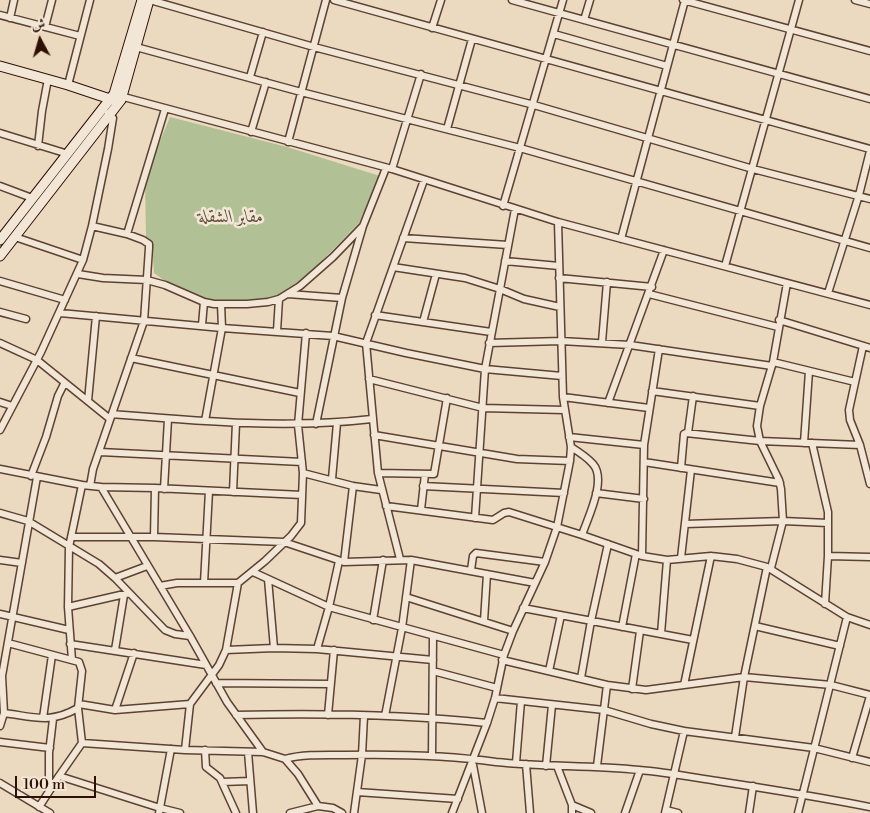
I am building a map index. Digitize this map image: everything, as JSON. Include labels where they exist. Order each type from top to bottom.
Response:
[{"type":"main road","points":[[117,98],[142,0]]},
{"type":"main road","points":[[0,256],[84,140],[117,98],[136,47],[149,0]]},
{"type":"main road","points":[[0,66],[117,98]]},
{"type":"main road","points":[[2,236],[68,154],[84,140]]},
{"type":"street","points":[[10,18],[14,0]]},
{"type":"street","points":[[45,27],[52,0]]},
{"type":"street","points":[[68,85],[90,0]]},
{"type":"street","points":[[149,0],[314,47],[534,105],[753,169],[870,199]]},
{"type":"street","points":[[288,142],[326,0]]},
{"type":"street","points":[[334,0],[870,150],[859,195],[828,293]]},
{"type":"street","points":[[432,28],[440,0]]},
{"type":"street","points":[[512,0],[870,99]]},
{"type":"street","points":[[503,206],[564,0]]},
{"type":"street","points":[[584,20],[590,0]]},
{"type":"street","points":[[620,238],[684,0],[870,51]]},
{"type":"street","points":[[725,266],[799,0]]},
{"type":"street","points":[[855,0],[870,4]]},
{"type":"street","points":[[0,15],[80,36]]},
{"type":"street","points":[[250,77],[263,32]]},
{"type":"street","points":[[554,34],[667,66]]},
{"type":"street","points":[[447,129],[472,39]]},
{"type":"street","points":[[136,47],[301,92],[520,148],[870,248]]},
{"type":"street","points":[[316,424],[342,298],[363,226],[389,168],[420,74]]},
{"type":"street","points":[[38,146],[48,79]]},
{"type":"street","points":[[252,132],[266,82]]},
{"type":"street","points":[[117,98],[389,168],[558,222],[870,304]]},
{"type":"street","points":[[127,234],[165,109]]},
{"type":"street","points":[[0,430],[60,313],[83,260],[108,149],[112,118],[107,111]]},
{"type":"street","points":[[0,134],[68,154]]},
{"type":"street","points":[[400,559],[378,473],[366,343],[424,180]]},
{"type":"street","points":[[0,186],[32,198]]},
{"type":"street","points":[[475,518],[485,369],[515,209]]},
{"type":"street","points":[[452,813],[488,723],[503,658],[523,608],[545,562],[557,527],[570,461],[571,447],[563,397],[558,222]]},
{"type":"street","points":[[90,486],[93,469],[144,320],[149,244],[127,234],[92,226]]},
{"type":"street","points":[[78,274],[103,278],[147,280],[165,285],[204,302],[221,304],[268,302],[279,299],[300,286],[333,257],[363,226]]},
{"type":"street","points":[[15,237],[83,260]]},
{"type":"street","points":[[403,238],[508,245]]},
{"type":"street","points":[[608,403],[664,250]]},
{"type":"street","points":[[505,261],[559,266]]},
{"type":"street","points":[[393,268],[465,278],[500,288],[524,299],[560,306]]},
{"type":"street","points":[[424,322],[436,274]]},
{"type":"street","points":[[559,278],[652,287]]},
{"type":"street","points":[[0,281],[65,300]]},
{"type":"street","points":[[602,342],[607,282]]},
{"type":"street","points":[[735,737],[744,677],[755,626],[769,567],[783,521],[780,483],[760,441],[757,426],[760,406],[772,364],[788,283]]},
{"type":"street","points":[[288,294],[342,298]]},
{"type":"street","points":[[649,294],[779,323],[867,347],[855,382],[850,414],[870,484]]},
{"type":"street","points":[[277,331],[279,299]]},
{"type":"street","points":[[202,325],[204,302]]},
{"type":"street","points":[[206,421],[222,328],[221,304]]},
{"type":"street","points":[[0,312],[26,320]]},
{"type":"street","points":[[60,313],[333,336],[485,369],[562,376]]},
{"type":"street","points":[[88,401],[96,316]]},
{"type":"street","points":[[375,316],[491,332]]},
{"type":"street","points":[[160,586],[170,584],[238,583],[297,530],[301,523],[303,473],[298,424],[306,333]]},
{"type":"street","points":[[489,343],[602,342],[772,364],[855,382]]},
{"type":"street","points":[[0,343],[37,360],[64,384],[111,416],[236,423],[298,424],[372,420]]},
{"type":"street","points":[[622,627],[639,555],[644,499],[644,445],[658,349]]},
{"type":"street","points":[[131,358],[300,393]]},
{"type":"street","points":[[804,443],[809,372]]},
{"type":"street","points":[[369,380],[483,408],[564,410]]},
{"type":"street","points":[[0,726],[4,713],[1,684],[22,563],[34,476],[58,396],[64,384]]},
{"type":"street","points":[[652,391],[760,406]]},
{"type":"street","points":[[688,433],[693,396]]},
{"type":"street","points":[[563,397],[649,408]]},
{"type":"street","points":[[378,473],[432,474],[434,472],[446,398]]},
{"type":"street","points":[[0,402],[12,406]]},
{"type":"street","points":[[164,489],[168,419]]},
{"type":"street","points":[[233,492],[236,423]]},
{"type":"street","points":[[332,479],[337,423]]},
{"type":"street","points":[[681,468],[684,434],[688,433],[760,441],[860,446]]},
{"type":"street","points":[[374,435],[517,459],[570,461]]},
{"type":"street","points":[[569,437],[644,445]]},
{"type":"street","points":[[812,443],[828,512],[825,604]]},
{"type":"street","points":[[571,447],[588,459],[597,470],[598,477],[596,493],[582,535]]},
{"type":"street","points":[[100,452],[302,462]]},
{"type":"street","points":[[644,462],[780,483]]},
{"type":"street","points":[[0,469],[101,487],[302,495]]},
{"type":"street","points":[[681,558],[691,470]]},
{"type":"street","points":[[303,473],[353,486],[381,490]]},
{"type":"street","points":[[421,510],[425,474]]},
{"type":"street","points":[[72,660],[68,607],[69,547],[82,485]]},
{"type":"street","points":[[317,649],[341,561],[353,486]]},
{"type":"street","points":[[423,486],[564,493]]},
{"type":"street","points":[[101,487],[190,636],[226,702],[263,752]]},
{"type":"street","points":[[154,537],[155,488]]},
{"type":"street","points":[[204,583],[208,491]]},
{"type":"street","points":[[596,493],[644,499]]},
{"type":"street","points":[[386,506],[494,520],[509,512],[639,555],[667,560],[711,556],[738,559],[769,567],[847,617],[870,625]]},
{"type":"street","points":[[0,513],[28,521],[99,564],[165,630],[175,634],[190,636]]},
{"type":"street","points":[[685,524],[783,521],[828,523]]},
{"type":"street","points":[[71,537],[130,536],[284,542],[341,561],[411,560],[535,583]]},
{"type":"street","points":[[581,678],[608,544]]},
{"type":"street","points":[[472,570],[473,556],[476,553],[545,562]]},
{"type":"street","points":[[684,685],[711,556]]},
{"type":"street","points":[[828,556],[870,557]]},
{"type":"street","points":[[0,560],[22,563]]},
{"type":"street","points":[[374,620],[383,560]]},
{"type":"street","points":[[385,716],[402,628],[411,560]]},
{"type":"street","points":[[661,634],[667,560]]},
{"type":"street","points":[[115,578],[147,566]]},
{"type":"street","points":[[252,572],[329,607],[549,671],[608,685],[652,690],[744,677],[831,686],[870,695],[852,758]]},
{"type":"street","points":[[484,621],[487,574]]},
{"type":"street","points":[[268,579],[274,648]]},
{"type":"street","points":[[185,750],[190,704],[212,674],[226,650],[238,583]]},
{"type":"street","points":[[68,607],[127,594]]},
{"type":"street","points":[[115,650],[127,594]]},
{"type":"street","points":[[406,597],[513,631]]},
{"type":"street","points":[[523,608],[693,640]]},
{"type":"street","points":[[0,614],[69,630]]},
{"type":"street","points":[[549,671],[561,615]]},
{"type":"street","points":[[798,813],[847,617]]},
{"type":"street","points":[[755,626],[840,646]]},
{"type":"street","points":[[632,689],[640,630]]},
{"type":"street","points":[[432,756],[433,636]]},
{"type":"street","points":[[8,643],[79,662],[82,671],[78,706],[82,743],[39,807]]},
{"type":"street","points":[[70,644],[206,665]]},
{"type":"street","points":[[226,650],[317,649],[433,660]]},
{"type":"street","points":[[328,715],[334,650]]},
{"type":"street","points":[[115,710],[134,653]]},
{"type":"street","points":[[43,718],[52,655]]},
{"type":"street","points":[[433,671],[497,688]]},
{"type":"street","points":[[216,683],[330,684]]},
{"type":"street","points":[[597,766],[608,685]]},
{"type":"street","points":[[495,698],[604,710],[651,724],[684,731],[814,748],[870,762]]},
{"type":"street","points":[[516,763],[521,701]]},
{"type":"street","points":[[4,713],[53,719],[67,714],[78,706],[115,710],[190,704]]},
{"type":"street","points":[[546,766],[552,704]]},
{"type":"street","points":[[236,715],[433,717],[488,723]]},
{"type":"street","points":[[354,813],[362,754],[364,716]]},
{"type":"street","points":[[49,791],[53,719]]},
{"type":"street","points":[[678,813],[666,812],[684,731]]},
{"type":"street","points":[[0,742],[50,748]]},
{"type":"street","points":[[82,743],[185,750],[263,752],[285,759],[308,755],[362,754],[432,756],[546,766],[597,766],[674,774],[803,794],[870,807]]},
{"type":"street","points":[[159,811],[171,749]]},
{"type":"street","points":[[205,750],[206,767],[222,782],[236,813]]},
{"type":"street","points":[[248,752],[253,813]]},
{"type":"street","points":[[285,759],[298,774],[318,806]]},
{"type":"street","points":[[474,761],[482,813]]},
{"type":"street","points":[[526,764],[530,813]]},
{"type":"street","points":[[557,766],[572,805],[572,813]]},
{"type":"street","points":[[625,813],[640,770]]},
{"type":"street","points":[[59,776],[159,811],[180,813]]},
{"type":"street","points":[[222,782],[250,781]]},
{"type":"street","points":[[0,783],[50,813]]},
{"type":"street","points":[[749,813],[753,786]]},
{"type":"street","points":[[357,792],[458,799]]},
{"type":"street","points":[[572,805],[591,813]]},
{"type":"street","points":[[290,813],[318,806],[332,808],[342,813]]},
{"type":"green space","name":"مقابر الشقلة","points":[[170,117],[287,147],[380,176],[359,223],[309,274],[275,299],[209,303],[176,289],[154,273],[152,244],[146,237],[145,178]]}]
